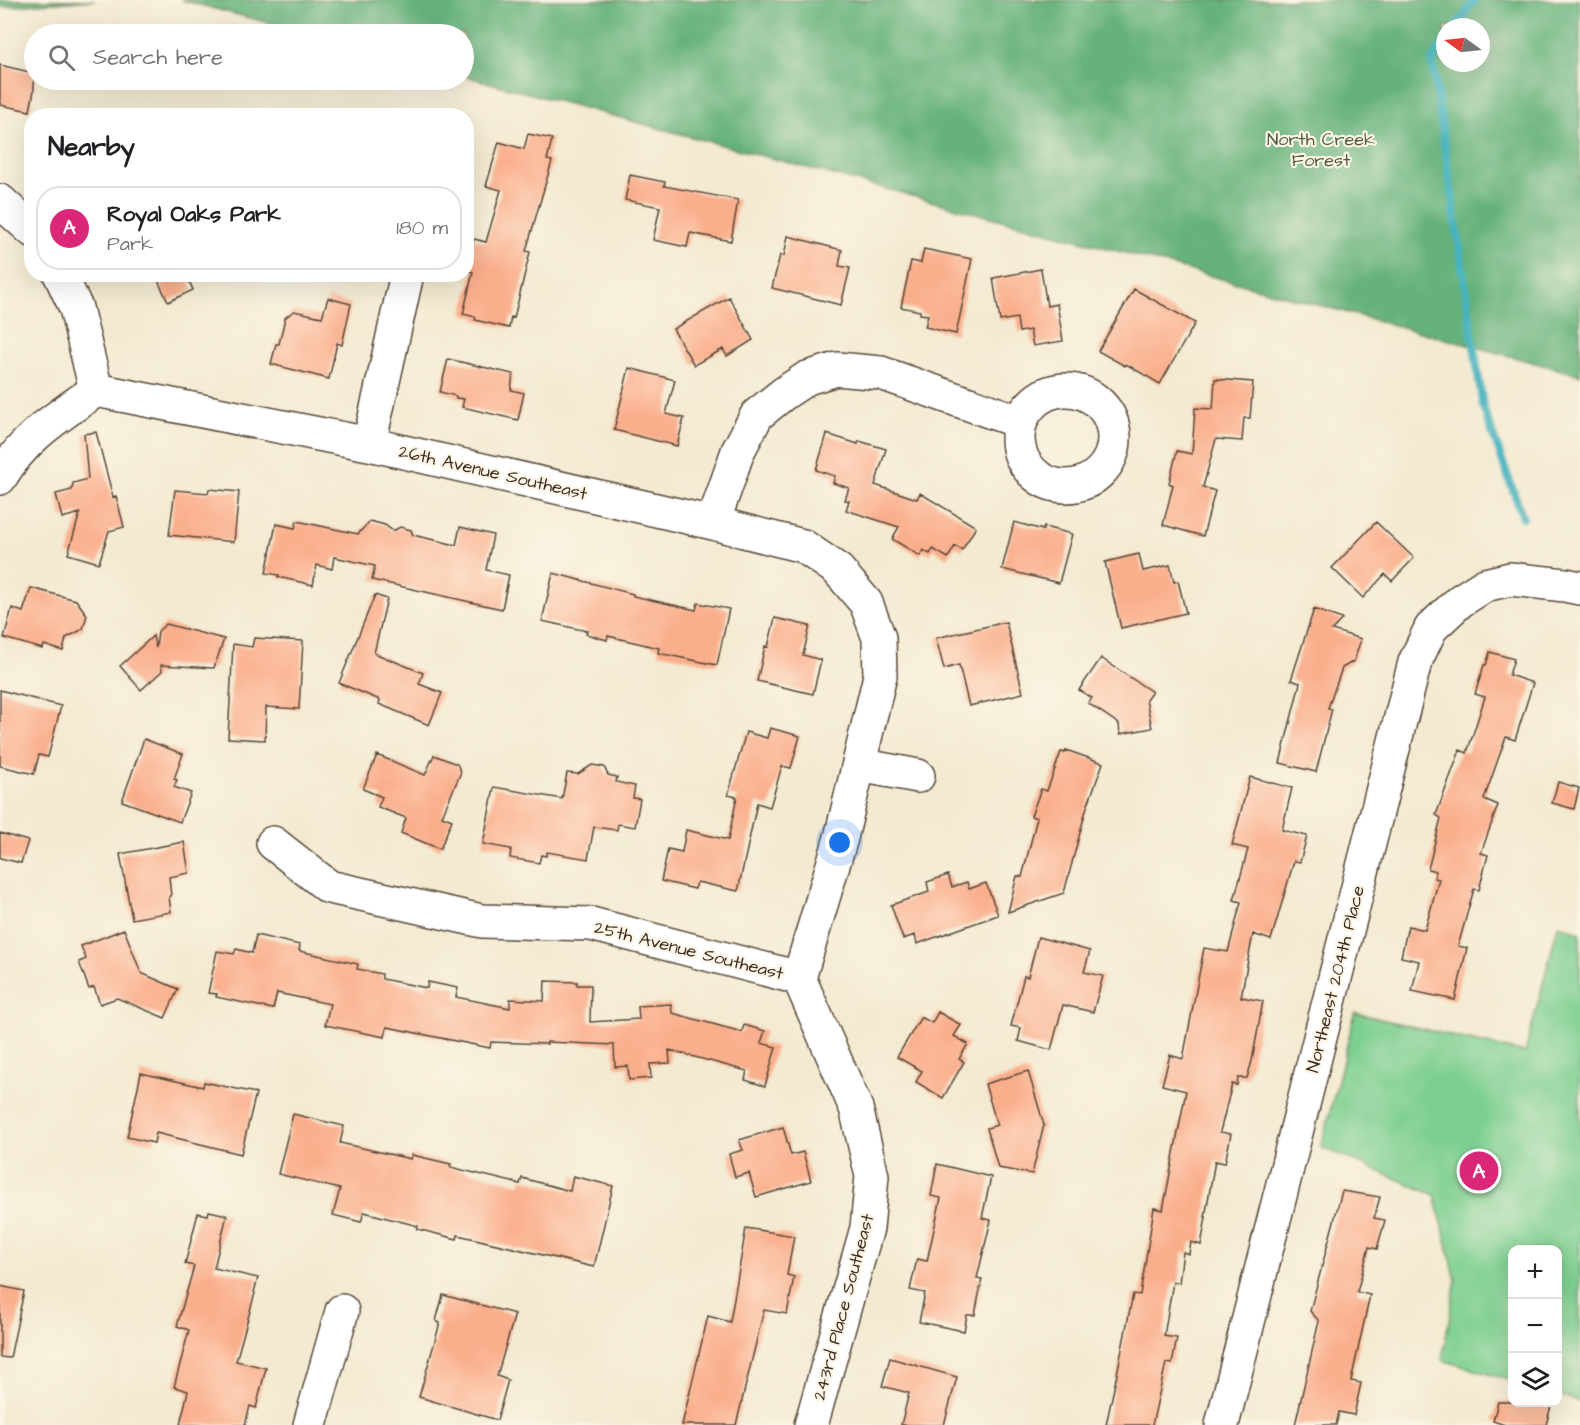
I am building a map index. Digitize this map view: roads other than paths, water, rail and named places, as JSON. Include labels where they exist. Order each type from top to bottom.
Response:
[{"type":"street","points":[[0,201],[24,223]]},
{"type":"street","points":[[0,478],[11,459],[49,422],[96,390],[76,308],[64,282]]},
{"type":"street","points":[[369,444],[405,282]]},
{"type":"street","points":[[713,523],[738,451],[757,415],[807,378],[837,369],[881,373],[1020,422]]},
{"type":"street","name":"26th Avenue Southeast","points":[[96,390],[369,444],[803,546],[838,570],[866,603],[879,638],[880,676],[859,765]]},
{"type":"street","name":"Northeast 204th Place","points":[[1222,1425],[1415,662],[1431,628],[1460,601],[1485,585],[1510,579],[1580,588]]},
{"type":"street","points":[[799,978],[841,838],[859,765],[918,776]]},
{"type":"street","name":"25th Avenue Southeast","points":[[273,843],[329,887],[482,921],[591,924],[799,978]]},
{"type":"street","name":"243rd Place Southeast","points":[[799,978],[856,1108],[872,1176],[867,1228],[811,1425]]},
{"type":"street","points":[[310,1425],[342,1311]]},
{"type":"waterway","points":[[1462,18],[1475,0]]},
{"type":"waterway","points":[[1436,54],[1432,60],[1483,407],[1523,518]]},
{"type":"place","name":"Royal Oaks Park","points":[[1479,1171]]},
{"type":"park label","name":"North Creek Forest","points":[[1321,149]]}]
